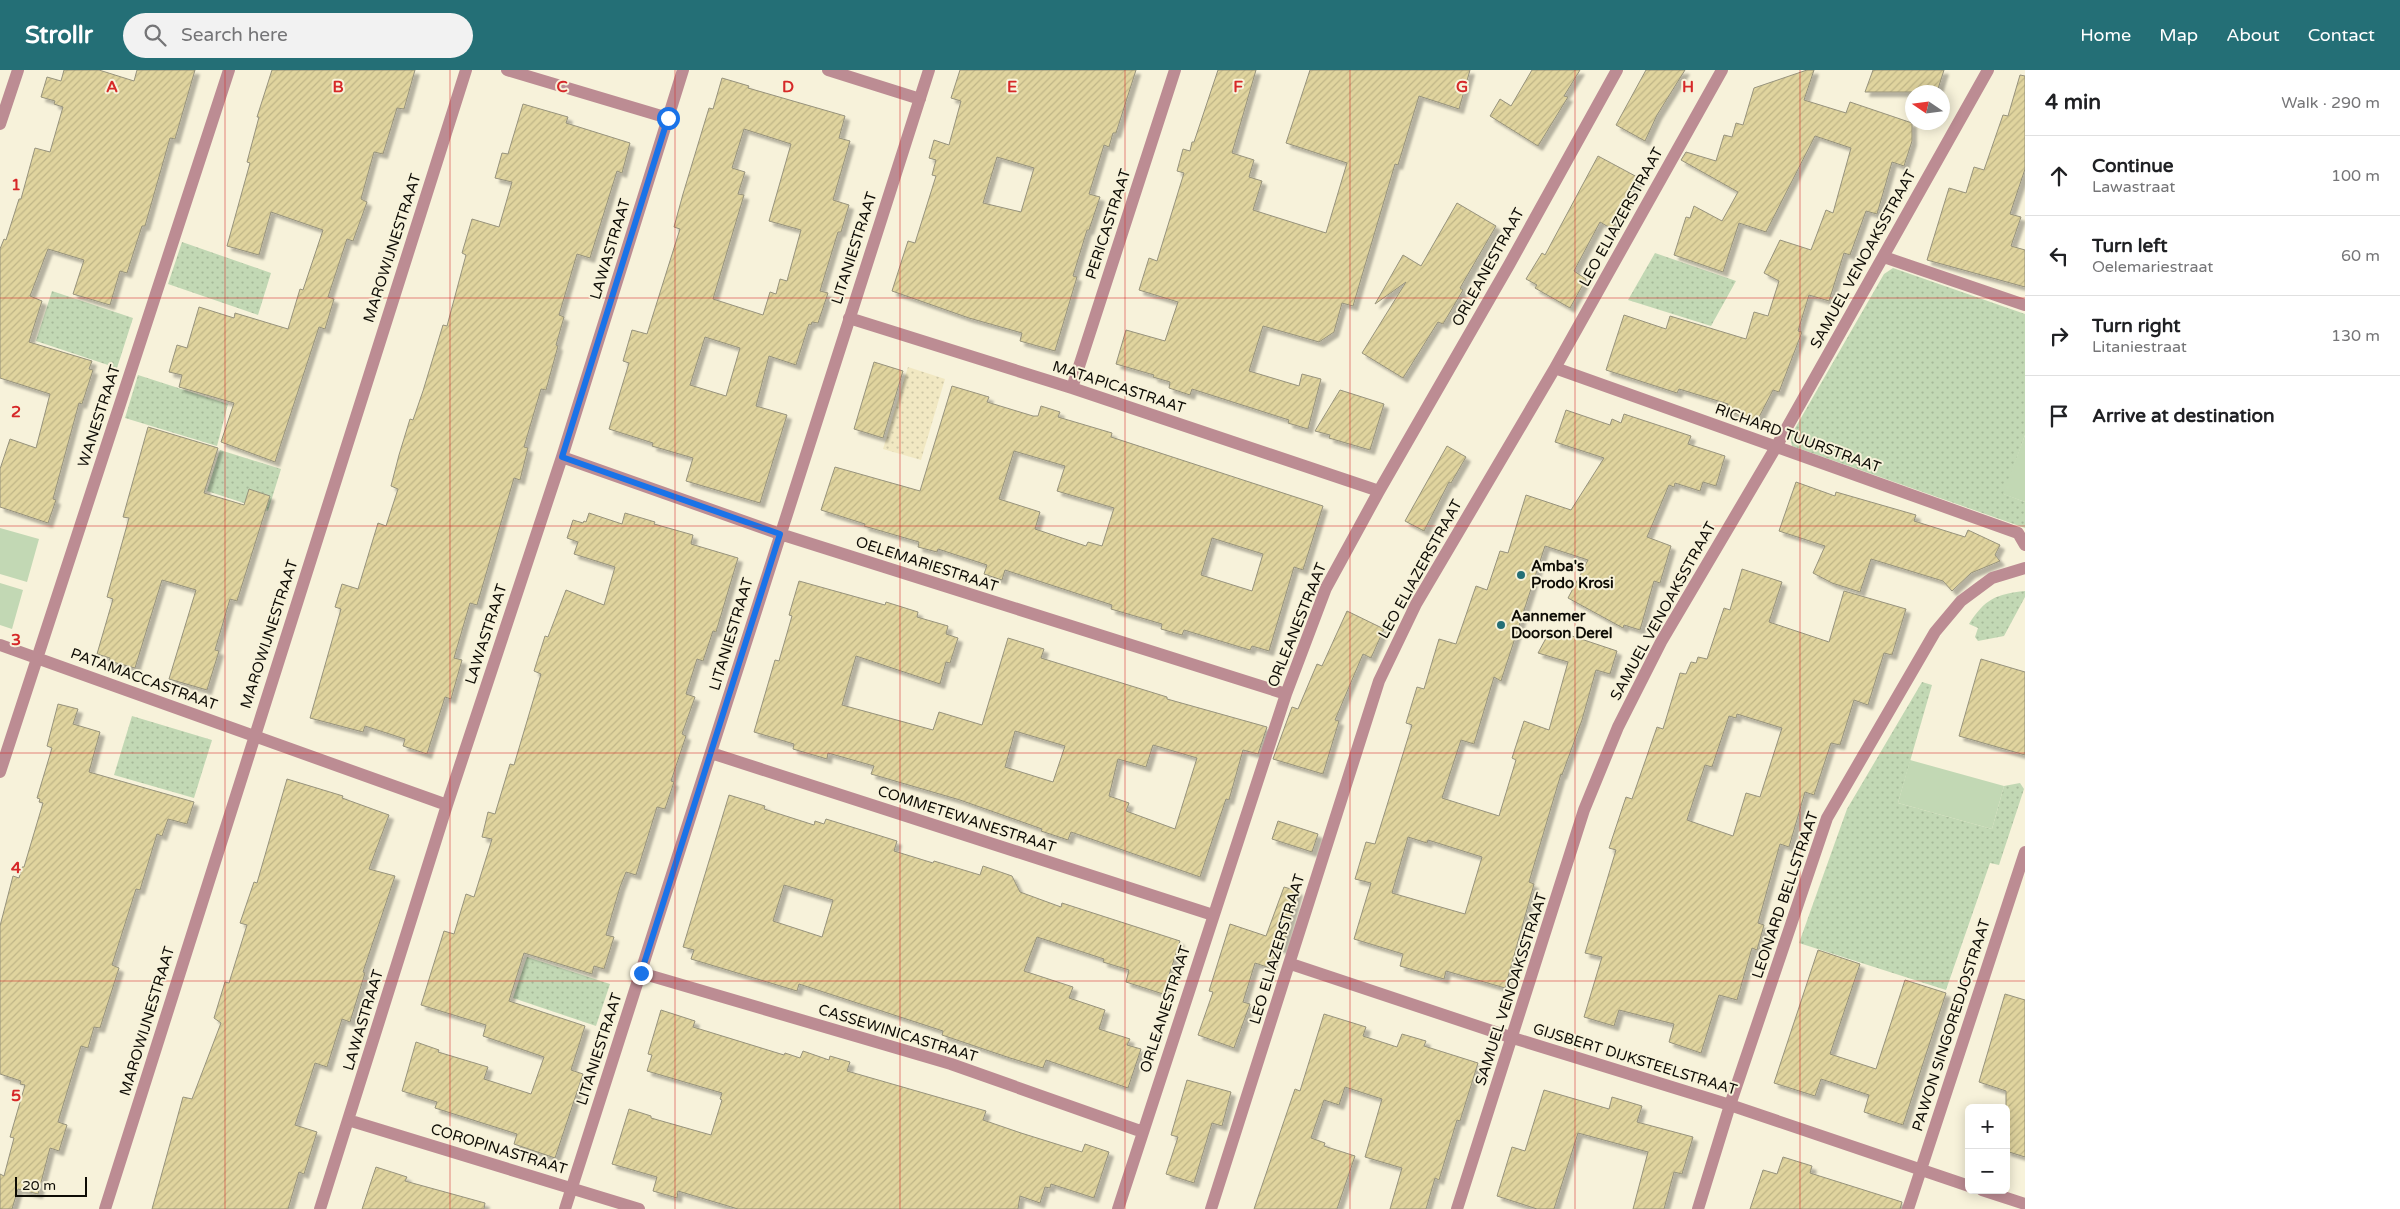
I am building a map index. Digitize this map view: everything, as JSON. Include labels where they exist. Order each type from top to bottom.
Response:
[{"type":"street","points":[[0,124],[18,70]]},
{"type":"street","name":"WANESTRAAT","points":[[0,772],[229,70]]},
{"type":"street","name":"MAROWIJNESTRAAT","points":[[105,1209],[466,70]]},
{"type":"street","points":[[507,70],[668,118]]},
{"type":"street","name":"LAWASTRAAT","points":[[320,1209],[448,804],[562,457],[683,70]]},
{"type":"street","points":[[828,70],[920,99]]},
{"type":"street","name":"LITANIESTRAAT","points":[[565,1209],[929,70]]},
{"type":"street","name":"PERICASTRAAT","points":[[1072,388],[1175,70]]},
{"type":"street","name":"ORLEANESTRAAT","points":[[1118,1209],[1286,694],[1326,588],[1379,491],[1509,265],[1616,70]]},
{"type":"street","name":"LEO ELIAZERSTRAAT","points":[[1211,1209],[1291,964],[1379,681],[1416,604],[1555,368],[1722,70]]},
{"type":"street","name":"SAMUEL VENOAKSSTRAAT","points":[[1457,1209],[1584,810],[1618,727],[1661,642],[1776,447],[1988,70]]},
{"type":"street","points":[[1884,257],[2025,305]]},
{"type":"street","name":"MATAPICASTRAAT","points":[[849,318],[1072,388],[1379,491]]},
{"type":"street","name":"RICHARD TUURSTRAAT","points":[[1555,368],[2018,533],[2025,545]]},
{"type":"street","name":"OELEMARIESTRAAT","points":[[562,457],[780,534],[1286,694]]},
{"type":"street","name":"LEONARD BELLSTRAAT","points":[[1698,1209],[1730,1105],[1826,818],[1935,632],[1961,601],[1992,578],[2025,568]]},
{"type":"street","name":"PATAMACCASTRAAT","points":[[0,644],[254,737],[448,804]]},
{"type":"street","name":"COMMETEWANESTRAAT","points":[[711,753],[1213,915]]},
{"type":"street","name":"PAWON SINGOREDJOSTRAAT","points":[[1908,1209],[2025,852]]},
{"type":"street","name":"GIJSBERT DIJKSTEELSTRAAT","points":[[1291,964],[1513,1038],[1730,1105],[1965,1185]]},
{"type":"street","name":"CASSEWINICASTRAAT","points":[[641,973],[951,1064],[1142,1132]]},
{"type":"street","name":"COROPINASTRAAT","points":[[348,1120],[639,1209]]},
{"type":"street","points":[[1994,1194],[2025,1204]]},
{"type":"green space","points":[[182,242],[271,273],[258,315],[168,284]]},
{"type":"green space","points":[[1655,253],[1736,281],[1711,326],[1628,300]]},
{"type":"green space","points":[[1893,268],[2025,314],[2025,435],[2004,494],[2025,502],[2025,528],[1792,446],[1790,437],[1884,274]]},
{"type":"green space","points":[[52,291],[133,318],[117,368],[36,341]]},
{"type":"green space","points":[[138,375],[228,404],[217,446],[125,418]]},
{"type":"green space","points":[[2025,435],[2025,502],[2003,494]]},
{"type":"green space","points":[[220,450],[281,469],[268,511],[207,491]]},
{"type":"green space","points":[[0,528],[39,539],[27,582],[0,574]]},
{"type":"green space","points":[[0,583],[23,590],[12,629],[0,625]]},
{"type":"green space","points":[[2025,591],[2025,597],[2004,636],[1978,641],[1975,637],[1978,628],[1969,624],[1980,609],[1986,603],[1999,596]]},
{"type":"green space","points":[[1922,682],[1932,685],[1898,803],[1992,829],[2004,786],[2020,783],[2024,789],[1999,865],[1990,863],[1946,990],[1799,943],[1847,809]]},
{"type":"green space","points":[[132,716],[212,740],[194,798],[114,775]]},
{"type":"green space","points":[[1910,760],[2004,786],[1992,829],[1898,803]]},
{"type":"green space","points":[[527,957],[610,984],[596,1026],[513,998]]},
{"type":"sand","points":[[908,367],[945,379],[921,460],[883,449]]},
{"type":"building","points":[[64,70],[99,70],[134,81],[137,70],[195,70],[175,139],[170,138],[145,226],[142,226],[127,273],[120,271],[110,305],[73,294],[84,260],[48,249],[30,296],[42,301],[29,342],[92,361],[89,369],[93,370],[82,404],[79,403],[53,499],[56,500],[48,523],[0,507],[0,469],[10,439],[36,448],[50,394],[0,378],[0,249],[4,239],[6,240],[19,199],[21,199],[35,148],[50,152],[63,107],[54,104],[55,101],[41,97],[47,77],[61,81]]},
{"type":"building","points":[[272,70],[415,70],[404,109],[397,108],[383,154],[374,152],[361,199],[367,202],[353,241],[347,239],[328,297],[334,299],[325,329],[319,327],[275,462],[221,442],[234,403],[179,387],[182,375],[169,372],[177,345],[187,348],[199,307],[234,318],[235,313],[288,329],[300,289],[303,290],[323,230],[271,212],[259,255],[227,246],[250,163],[247,162],[259,117],[257,117]]},
{"type":"building","points":[[960,70],[1136,70],[1116,133],[1113,133],[1109,147],[1104,145],[1089,194],[1100,197],[1089,230],[1087,230],[1073,276],[1077,277],[1055,351],[1020,341],[1022,333],[969,318],[892,291],[908,241],[915,243],[936,176],[932,175],[936,160],[929,158],[934,140],[949,145],[961,101],[951,98]],"holes":[[[997,157],[1034,168],[1021,212],[983,203]]]},
{"type":"building","points":[[1218,70],[1256,70],[1232,153],[1254,160],[1249,177],[1262,181],[1253,210],[1326,233],[1347,163],[1286,143],[1310,70],[1470,70],[1459,109],[1419,96],[1398,165],[1395,164],[1353,306],[1342,303],[1334,332],[1319,342],[1263,326],[1249,371],[1299,386],[1302,374],[1321,379],[1308,429],[1288,423],[1289,420],[1192,389],[1190,395],[1169,388],[1170,382],[1153,377],[1154,375],[1116,364],[1126,330],[1165,341],[1178,302],[1139,290],[1149,258],[1157,261],[1184,173],[1177,171],[1183,149],[1190,151],[1192,142],[1194,142]]},
{"type":"building","points":[[1532,70],[1580,70],[1564,96],[1568,97],[1538,146],[1490,116],[1500,99],[1511,106]]},
{"type":"building","points":[[1646,70],[1685,70],[1657,115],[1645,141],[1616,125]]},
{"type":"building","points":[[1807,70],[1814,70],[1804,100],[1846,113],[1850,102],[1905,121],[1905,130],[1912,130],[1912,141],[1904,166],[1892,162],[1877,214],[1866,211],[1850,255],[1844,253],[1829,301],[1809,295],[1798,331],[1802,332],[1779,392],[1773,390],[1757,421],[1726,410],[1728,404],[1679,389],[1677,393],[1606,370],[1624,315],[1666,329],[1670,316],[1746,339],[1754,312],[1768,316],[1779,281],[1764,273],[1780,240],[1811,250],[1826,210],[1833,213],[1851,148],[1815,136],[1766,232],[1739,223],[1723,272],[1674,255],[1686,217],[1690,218],[1694,206],[1722,221],[1738,192],[1681,160],[1686,152],[1716,161],[1724,135],[1732,137],[1736,123],[1743,125],[1754,88]]},
{"type":"building","points":[[1873,70],[1944,70],[1939,85],[1905,85],[1905,92],[1865,92]]},
{"type":"building","points":[[2020,75],[2025,76],[2025,169],[2010,214],[2021,217],[2011,246],[2025,250],[2025,287],[1927,260],[1949,188],[1966,193],[1974,167],[1984,170],[2003,115],[2008,116]]},
{"type":"building","points":[[722,78],[749,86],[748,88],[845,116],[839,138],[850,141],[833,200],[849,205],[841,232],[838,232],[820,291],[828,293],[818,323],[812,322],[811,325],[809,324],[796,365],[769,356],[756,406],[787,415],[760,503],[686,481],[693,458],[652,446],[653,443],[609,429],[629,363],[623,361],[632,330],[647,334],[680,229],[674,227],[683,194],[709,108],[713,109]],"holes":[[[744,129],[791,144],[769,221],[801,230],[787,281],[780,279],[776,294],[770,292],[763,315],[713,299],[744,195],[738,194],[745,172],[732,168]],[[705,337],[740,348],[726,396],[690,385]]]},
{"type":"building","points":[[523,104],[568,117],[566,123],[630,143],[622,173],[617,171],[590,258],[577,254],[559,315],[564,317],[546,390],[541,389],[524,447],[528,448],[520,480],[514,478],[477,605],[470,603],[454,658],[462,660],[451,699],[445,697],[427,754],[403,746],[405,739],[365,726],[363,732],[310,718],[341,609],[335,607],[342,584],[358,589],[378,523],[386,526],[398,489],[391,486],[399,455],[410,419],[413,420],[423,391],[443,325],[447,326],[466,255],[462,253],[472,219],[499,227],[512,182],[495,178],[502,153],[508,154]]},
{"type":"building","points":[[1598,156],[1639,178],[1612,229],[1600,222],[1574,271],[1586,279],[1570,308],[1535,288],[1537,285],[1526,279],[1542,253],[1545,255]]},
{"type":"building","points":[[1457,203],[1496,226],[1460,288],[1463,290],[1443,324],[1438,322],[1403,378],[1362,353],[1406,282],[1375,304],[1403,255],[1421,266]]},
{"type":"building","points":[[874,362],[903,371],[883,438],[854,429]]},
{"type":"building","points":[[952,386],[989,397],[987,402],[1033,416],[1038,416],[1041,406],[1060,412],[1058,417],[1112,433],[1111,437],[1323,506],[1303,570],[1294,567],[1269,651],[1252,646],[1250,650],[1184,630],[1182,635],[1161,629],[1162,624],[1111,609],[1112,605],[1005,570],[1002,580],[984,574],[987,565],[938,549],[937,552],[918,547],[919,542],[864,526],[865,524],[821,510],[835,467],[920,491]],"holes":[[[1014,451],[1065,466],[1057,491],[1114,508],[1102,546],[1088,542],[1086,546],[1035,529],[1040,512],[999,499]],[[1212,538],[1263,554],[1252,591],[1201,575]]]},
{"type":"building","points":[[1340,390],[1384,404],[1370,450],[1329,438],[1330,435],[1315,431]]},
{"type":"building","points":[[1566,410],[1610,425],[1612,419],[1621,423],[1624,414],[1691,436],[1688,444],[1725,456],[1716,486],[1703,482],[1700,491],[1675,483],[1674,487],[1669,485],[1647,537],[1671,546],[1660,583],[1654,581],[1640,630],[1624,625],[1623,628],[1568,598],[1588,560],[1545,546],[1501,681],[1494,677],[1474,744],[1461,740],[1442,798],[1499,816],[1516,760],[1512,758],[1524,721],[1549,730],[1568,662],[1538,653],[1551,629],[1617,651],[1610,674],[1596,670],[1582,720],[1561,774],[1529,882],[1534,884],[1505,988],[1446,971],[1444,979],[1400,966],[1403,954],[1354,939],[1371,883],[1355,879],[1366,842],[1375,844],[1412,725],[1406,723],[1417,687],[1424,689],[1439,639],[1456,644],[1476,586],[1487,590],[1500,551],[1508,553],[1526,495],[1571,510],[1604,458],[1555,442]],"holes":[[[1408,837],[1427,843],[1428,840],[1482,857],[1465,914],[1392,893]]]},
{"type":"building","points":[[148,427],[218,448],[204,493],[244,505],[249,489],[270,496],[237,601],[230,599],[215,650],[219,651],[207,690],[169,679],[196,590],[162,580],[135,668],[109,661],[110,658],[97,654],[113,599],[107,597],[129,518],[123,517]]},
{"type":"building","points":[[1447,446],[1466,457],[1451,483],[1449,482],[1424,531],[1405,521]]},
{"type":"building","points":[[1796,482],[1835,496],[1836,492],[1916,515],[1914,521],[1965,537],[1968,530],[2000,545],[1995,555],[2000,561],[1971,573],[1952,591],[1943,581],[1871,559],[1860,592],[1832,583],[1813,573],[1825,546],[1779,531]]},
{"type":"building","points":[[589,513],[622,524],[625,513],[655,522],[654,524],[693,535],[691,544],[738,558],[716,632],[713,631],[703,661],[697,659],[686,694],[695,697],[682,734],[686,736],[671,781],[674,782],[665,809],[657,807],[636,875],[626,872],[620,887],[606,935],[614,937],[604,969],[594,966],[592,974],[524,953],[509,1001],[585,1026],[571,1070],[583,1074],[555,1158],[514,1144],[517,1134],[435,1108],[437,1102],[402,1091],[416,1042],[439,1050],[438,1052],[488,1067],[484,1079],[531,1094],[544,1057],[483,1036],[486,1025],[421,1005],[444,931],[454,934],[466,894],[474,897],[492,839],[482,837],[488,812],[495,814],[510,764],[514,765],[541,674],[534,671],[545,636],[548,637],[566,590],[604,605],[615,567],[574,554],[578,542],[567,538],[573,520],[586,522]]},
{"type":"building","points":[[1742,569],[1782,582],[1769,622],[1829,642],[1844,591],[1906,609],[1892,655],[1884,653],[1868,705],[1854,700],[1840,745],[1831,743],[1814,795],[1805,792],[1789,847],[1780,844],[1758,923],[1764,925],[1757,950],[1752,948],[1737,1000],[1719,995],[1701,1053],[1669,1042],[1674,1024],[1619,1010],[1614,1026],[1584,1017],[1602,957],[1585,953],[1616,850],[1609,848],[1626,797],[1632,799],[1657,727],[1663,729],[1680,673],[1686,674],[1691,662],[1696,663],[1698,657],[1707,659],[1724,608],[1730,610]],"holes":[[[1737,714],[1782,728],[1760,797],[1746,793],[1733,836],[1687,820],[1705,765],[1712,767],[1729,716],[1736,718]]]},
{"type":"building","points":[[799,581],[885,605],[886,602],[918,612],[917,617],[948,626],[946,634],[958,638],[950,663],[946,662],[940,684],[856,656],[842,705],[933,730],[939,712],[982,725],[1008,638],[1044,649],[1041,658],[1167,697],[1167,699],[1267,727],[1258,754],[1243,750],[1229,800],[1226,799],[1200,877],[1071,832],[1068,840],[960,800],[871,774],[874,766],[828,753],[827,759],[793,749],[794,744],[754,732],[775,660],[779,661],[792,616],[789,615]],"holes":[[[1015,731],[1065,746],[1053,782],[1005,767]],[[1153,745],[1197,758],[1175,829],[1126,811],[1129,803],[1109,796],[1118,759],[1146,767]]]},
{"type":"building","points":[[1347,611],[1384,629],[1371,658],[1363,654],[1335,720],[1339,721],[1323,774],[1273,759],[1292,707],[1298,709],[1317,664],[1322,666]]},
{"type":"building","points":[[1981,659],[2025,672],[2025,755],[1959,736]]},
{"type":"building","points":[[58,704],[78,709],[73,724],[100,732],[89,772],[194,802],[187,824],[168,819],[162,836],[157,834],[140,890],[136,889],[112,965],[119,968],[100,1028],[94,1027],[88,1048],[81,1046],[58,1122],[67,1125],[59,1151],[50,1148],[38,1194],[18,1189],[12,1209],[0,1209],[0,1174],[4,1176],[14,1138],[10,1137],[25,1085],[20,1084],[21,1081],[0,1074],[0,926],[13,876],[19,878],[22,867],[24,867],[43,803],[39,802],[40,799],[37,798],[52,748],[47,746]]},
{"type":"building","points":[[287,779],[343,796],[342,798],[389,815],[369,869],[395,876],[363,972],[365,973],[350,1022],[342,1019],[327,1067],[315,1063],[295,1125],[317,1132],[304,1174],[299,1172],[288,1209],[152,1209],[183,1097],[192,1099],[221,1023],[214,1018],[225,982],[229,983],[247,925],[240,923],[254,882],[257,883]]},
{"type":"building","points":[[729,795],[765,806],[764,809],[814,825],[815,821],[824,824],[826,819],[897,841],[894,851],[933,863],[934,861],[980,875],[983,866],[1012,876],[1020,892],[1061,907],[1062,903],[1180,941],[1163,994],[1126,982],[1129,970],[1103,962],[1104,959],[1037,937],[1024,971],[1073,987],[1069,998],[1105,1010],[1099,1029],[1130,1039],[1127,1045],[1141,1049],[1128,1088],[1046,1060],[1043,1068],[1010,1058],[942,1035],[943,1031],[799,984],[797,991],[691,959],[694,950],[683,947]],"holes":[[[784,885],[833,900],[822,937],[773,921]]]},
{"type":"building","points":[[1278,821],[1318,834],[1312,852],[1272,839]]},
{"type":"building","points":[[1284,887],[1298,891],[1282,949],[1277,947],[1270,968],[1255,963],[1243,1002],[1250,1004],[1234,1048],[1198,1035],[1213,992],[1209,991],[1230,924],[1266,936]]},
{"type":"building","points":[[1818,950],[1860,964],[1830,1054],[1876,1069],[1905,980],[1946,993],[1903,1125],[1864,1112],[1869,1095],[1821,1079],[1815,1096],[1774,1083]]},
{"type":"building","points":[[2005,994],[2025,1000],[2025,1157],[2010,1152],[2010,1104],[2006,1104],[2006,1091],[1979,1082]]},
{"type":"building","points":[[661,1010],[695,1021],[693,1027],[784,1055],[785,1053],[800,1058],[803,1051],[829,1060],[830,1056],[850,1062],[847,1071],[986,1111],[983,1120],[1021,1133],[1082,1152],[1085,1144],[1109,1152],[1094,1198],[1051,1184],[1050,1188],[1045,1187],[1040,1203],[1020,1196],[1018,1209],[738,1209],[678,1191],[677,1198],[653,1191],[657,1177],[612,1164],[629,1109],[651,1116],[651,1118],[711,1135],[722,1100],[720,1099],[722,1093],[647,1071],[652,1055],[648,1054]]},
{"type":"building","points":[[1324,1014],[1366,1027],[1363,1036],[1397,1047],[1402,1034],[1426,1041],[1424,1046],[1478,1063],[1460,1121],[1457,1120],[1439,1180],[1435,1178],[1426,1209],[1390,1209],[1402,1168],[1365,1157],[1382,1099],[1345,1087],[1339,1105],[1324,1100],[1311,1138],[1325,1143],[1324,1146],[1355,1156],[1337,1209],[1254,1209],[1295,1089],[1300,1091]]},
{"type":"building","points":[[1187,1080],[1231,1092],[1222,1126],[1212,1123],[1194,1183],[1166,1174],[1178,1137],[1171,1135]]},
{"type":"building","points":[[1544,1090],[1609,1109],[1612,1097],[1642,1106],[1637,1122],[1693,1137],[1682,1174],[1674,1172],[1664,1209],[1633,1209],[1648,1152],[1578,1133],[1554,1209],[1537,1209],[1497,1196],[1512,1147],[1525,1151]]},
{"type":"building","points":[[1783,1157],[1812,1166],[1810,1173],[1902,1202],[1900,1209],[1750,1209],[1763,1170],[1777,1174]]},
{"type":"building","points":[[376,1167],[407,1177],[405,1181],[485,1203],[484,1209],[362,1209]]},
{"type":"place","name":"Amba's Prodo Krosi","points":[[1521,575]]},
{"type":"place","name":"Aannemer Doorson Derel","points":[[1501,625]]},
{"type":"route","points":[[641,973],[780,534],[562,457],[668,118]]}]
